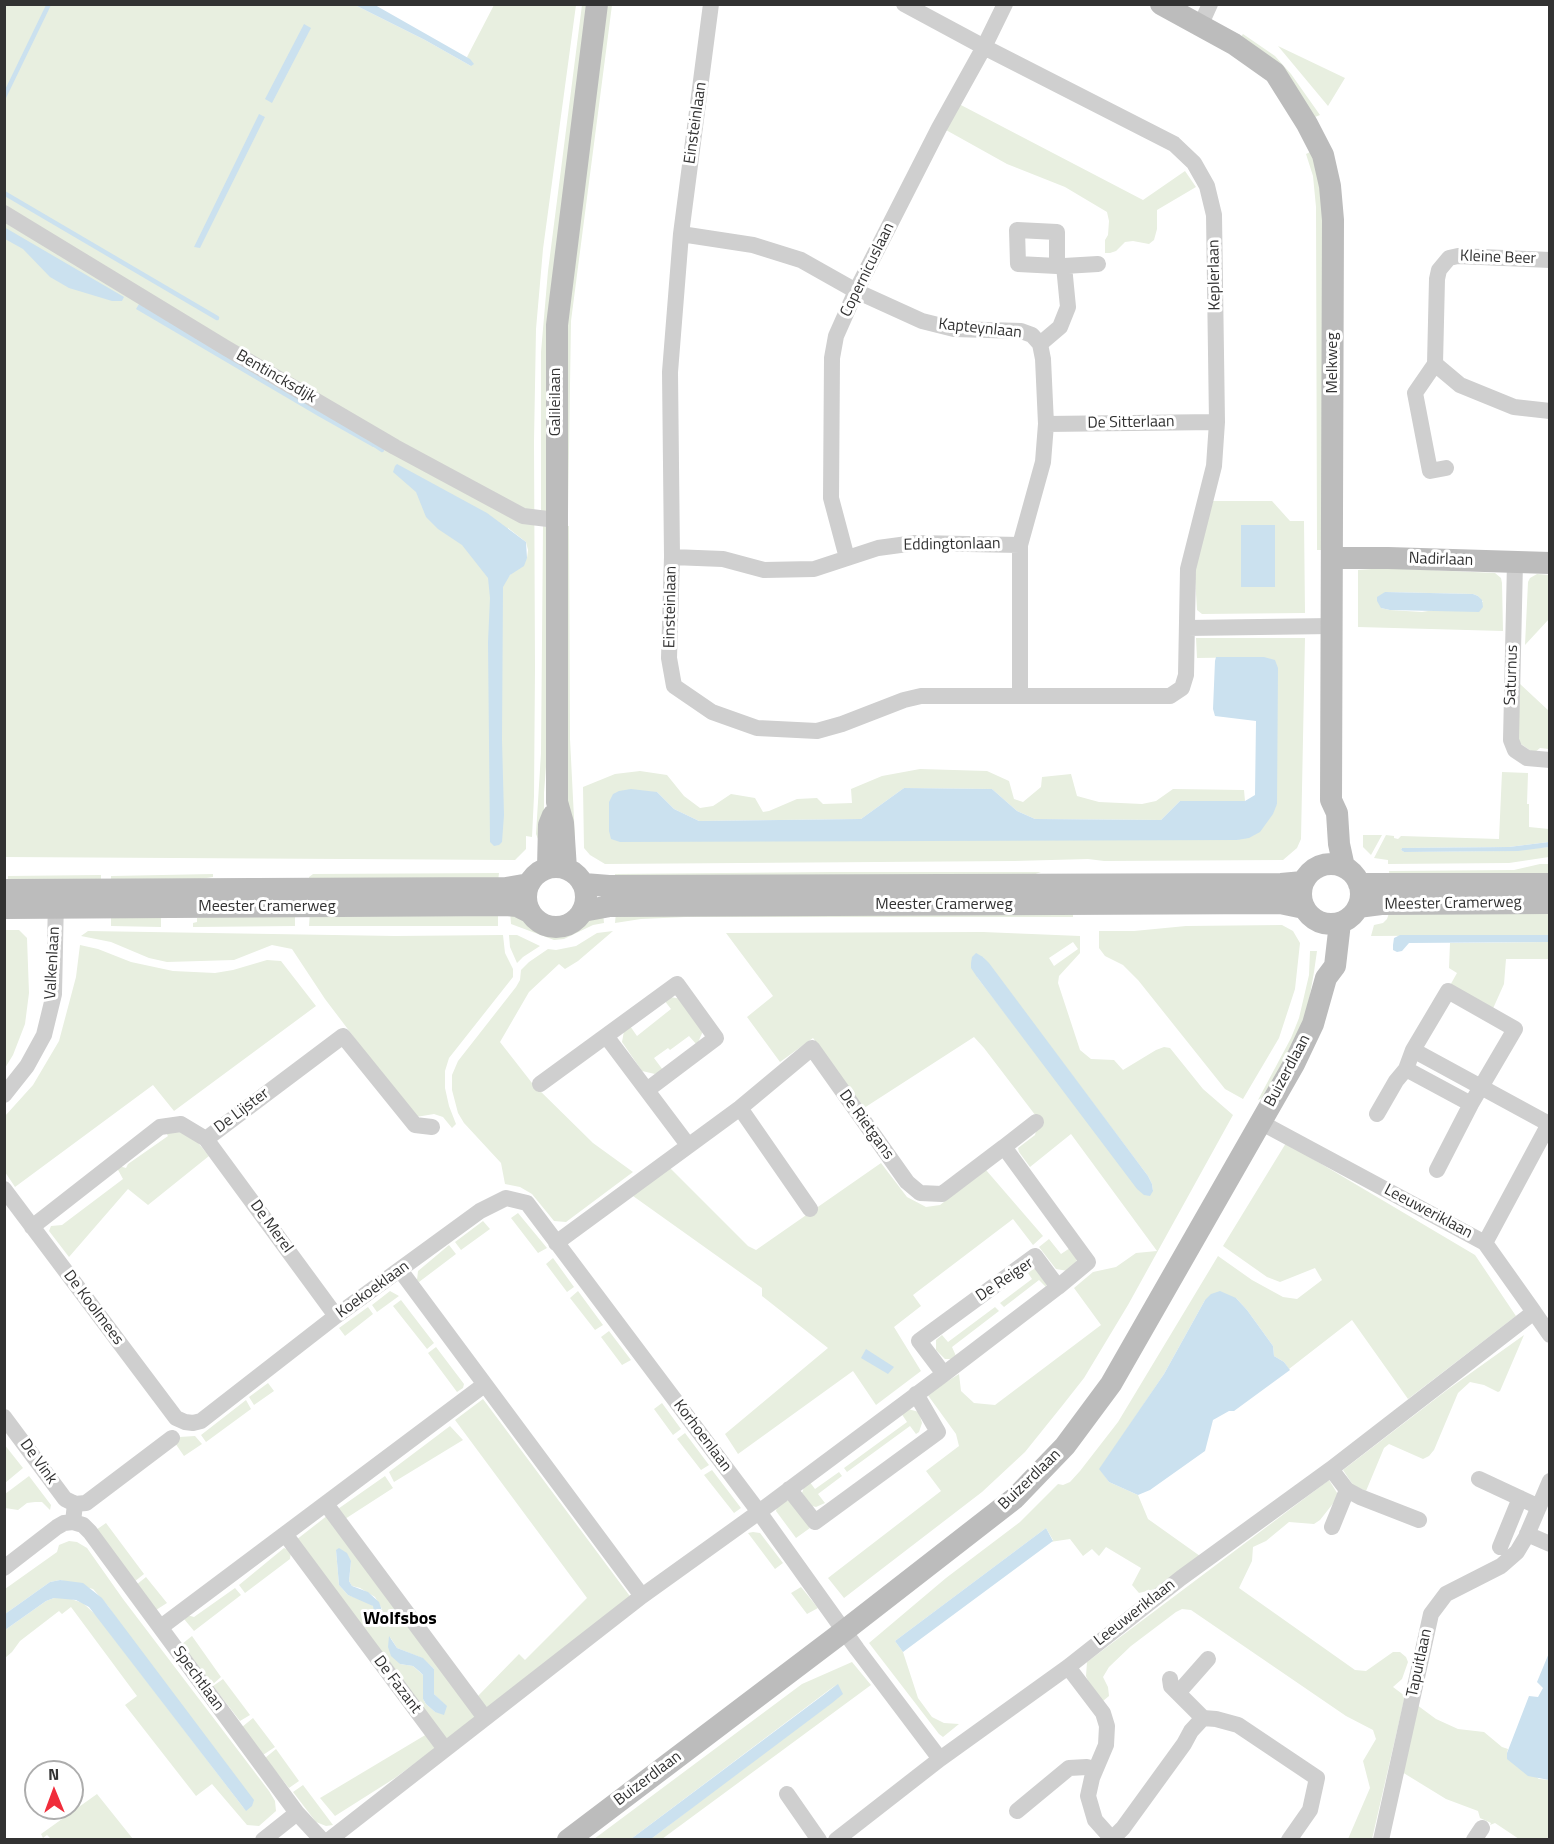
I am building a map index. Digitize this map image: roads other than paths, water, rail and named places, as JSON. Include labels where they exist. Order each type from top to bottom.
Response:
[{"type":"main road","name":"Galileilaan","points":[[557,868],[563,823],[557,802],[557,325],[597,4]]},
{"type":"main road","name":"Melkweg","points":[[1161,4],[1206,14],[1234,44],[1275,73],[1308,124],[1323,155],[1330,186],[1333,220],[1331,800],[1337,813],[1339,844],[1351,876]]},
{"type":"main road","name":"Nadirlaan","points":[[1332,558],[1550,563]]},
{"type":"main road","name":"Melkweg","points":[[1320,866],[1324,844],[1324,818],[1331,800]]},
{"type":"main road","points":[[1332,864],[1351,876],[1360,892],[1358,907],[1351,916],[1322,918],[1301,900],[1303,882],[1313,870],[1320,866],[1332,864]]},
{"type":"main road","points":[[557,868],[573,872],[584,884],[586,897],[583,911],[577,920],[567,926],[556,928],[546,926],[536,920],[529,912],[525,898],[529,884],[540,871],[557,868]]},
{"type":"main road","name":"Meester Cramerweg","points":[[1351,876],[1550,884]]},
{"type":"main road","name":"Meester Cramerweg","points":[[584,884],[609,886],[1281,884],[1303,882]]},
{"type":"main road","name":"Meester Cramerweg","points":[[4,908],[56,899],[506,888],[529,884]]},
{"type":"main road","name":"Meester Cramerweg","points":[[4,890],[56,899],[506,905],[517,906],[529,912]]},
{"type":"main road","name":"Meester Cramerweg","points":[[583,911],[610,906],[1280,903],[1322,918]]},
{"type":"main road","name":"Meester Cramerweg","points":[[1358,907],[1381,904],[1550,903]]},
{"type":"main road","name":"Buizerdlaan","points":[[568,1839],[844,1631],[1015,1498],[1065,1446],[1111,1384],[1294,1064],[1313,1024],[1326,978],[1335,966],[1322,918]]},
{"type":"street","name":"Einsteinlaan","points":[[711,4],[681,234],[670,372],[672,557],[669,658],[674,686],[712,712],[757,728],[817,730],[921,696],[1155,697],[1170,696],[1182,688]]},
{"type":"street","points":[[904,4],[984,47]]},
{"type":"street","name":"Copernicuslaan","points":[[847,558],[831,498],[832,358],[837,336],[856,291],[1005,4]]},
{"type":"street","name":"Keplerlaan","points":[[984,47],[1174,144],[1194,163],[1207,186],[1214,214],[1217,422],[1214,466],[1188,568],[1186,675],[1182,688]]},
{"type":"street","name":"Bentincksdijk","points":[[4,213],[226,348],[395,447],[523,516],[556,520]]},
{"type":"street","name":"Kapteynlaan","points":[[681,234],[753,245],[801,260],[856,291],[922,321],[954,329],[1032,334],[1040,344],[1043,359],[1046,424],[1043,462],[1020,545],[1020,696]]},
{"type":"street","name":"Kleine Beer","points":[[1435,364],[1437,279],[1439,270],[1449,258],[1458,256],[1550,260]]},
{"type":"street","name":"Kapteynlaan","points":[[1040,344],[1060,327],[1068,307],[1060,266],[1098,264]]},
{"type":"street","points":[[1446,468],[1431,471],[1415,393],[1435,364],[1460,385],[1514,407],[1550,411]]},
{"type":"street","name":"De Sitterlaan","points":[[1046,424],[1217,422]]},
{"type":"street","name":"Eddingtonlaan","points":[[672,557],[723,559],[764,570],[814,569],[878,548],[915,543],[1020,545]]},
{"type":"street","name":"Saturnus","points":[[1515,562],[1511,740],[1515,750],[1527,758],[1550,760]]},
{"type":"street","points":[[1187,628],[1332,626]]},
{"type":"street","name":"Valkenlaan","points":[[4,1095],[27,1066],[44,1035],[54,994],[56,899]]},
{"type":"street","points":[[540,1084],[678,984],[716,1038],[647,1090]]},
{"type":"street","points":[[1377,1114],[1396,1081],[1406,1069],[1413,1050],[1448,991],[1515,1029],[1471,1104],[1437,1170]]},
{"type":"street","name":"De Lijster","points":[[33,1227],[160,1127],[181,1124],[206,1138],[343,1036],[415,1125],[432,1127]]},
{"type":"street","points":[[606,1036],[688,1145]]},
{"type":"street","name":"De Rietgans","points":[[556,1243],[740,1108],[812,1048],[907,1182],[920,1193],[942,1194],[1036,1122]]},
{"type":"street","points":[[1413,1050],[1481,1086],[1548,1130],[1485,1243]]},
{"type":"street","points":[[1406,1069],[1471,1104]]},
{"type":"street","points":[[740,1108],[810,1209]]},
{"type":"street","name":"Leeuweriklaan","points":[[836,1839],[940,1759],[1068,1667],[1181,1578],[1331,1469],[1534,1312],[1485,1243],[1260,1122]]},
{"type":"street","name":"De Merel","points":[[206,1138],[336,1316]]},
{"type":"street","points":[[329,1839],[642,1596],[944,1374],[1088,1262],[1004,1147]]},
{"type":"street","name":"De Koolmees","points":[[4,1189],[176,1418],[185,1422]]},
{"type":"street","name":"Koekoeklaan","points":[[185,1422],[201,1421],[336,1316],[480,1210],[506,1198],[526,1203],[556,1243]]},
{"type":"street","name":"Korhoenlaan","points":[[556,1243],[759,1512],[844,1631]]},
{"type":"street","name":"De Reiger","points":[[944,1374],[919,1341],[1035,1256],[1058,1287]]},
{"type":"street","points":[[400,1270],[642,1596]]},
{"type":"street","points":[[1534,1312],[1550,1335]]},
{"type":"street","points":[[161,1627],[484,1385]]},
{"type":"street","points":[[789,1489],[815,1522],[938,1432],[916,1394]]},
{"type":"street","name":"De Vink","points":[[4,1417],[65,1499],[75,1504]]},
{"type":"street","points":[[4,1568],[57,1527],[73,1522],[75,1504],[86,1503],[172,1438]]},
{"type":"street","points":[[1331,1469],[1347,1490],[1419,1520]]},
{"type":"street","points":[[1479,1479],[1539,1507]]},
{"type":"street","name":"Tapuitlaan","points":[[1383,1839],[1431,1614],[1439,1601],[1453,1589],[1506,1563],[1517,1552],[1550,1481]]},
{"type":"street","points":[[1332,1527],[1347,1490]]},
{"type":"street","points":[[1500,1548],[1520,1498]]},
{"type":"street","points":[[326,1504],[485,1718]]},
{"type":"street","name":"Spechtlaan","points":[[73,1522],[82,1525],[90,1532],[297,1813],[322,1839]]},
{"type":"street","name":"De Fazant","points":[[285,1534],[445,1749]]},
{"type":"street","points":[[1527,1534],[1550,1544]]},
{"type":"street","points":[[844,1631],[940,1759]]},
{"type":"street","points":[[1208,1659],[1174,1686],[1203,1718],[1238,1725],[1317,1778],[1311,1810],[1289,1839]]},
{"type":"street","points":[[1068,1667],[1103,1713],[1107,1726],[1106,1745],[1089,1786],[1089,1805],[1095,1820],[1112,1839],[1203,1718]]},
{"type":"street","points":[[1017,1811],[1070,1768],[1087,1767],[1095,1770]]},
{"type":"street","points":[[787,1794],[819,1839]]},
{"type":"street","points":[[263,1839],[297,1813]]},
{"type":"water","points":[[355,5],[375,5],[470,59],[474,64],[471,66]]},
{"type":"water","points":[[304,24],[311,28],[272,103],[265,99]]},
{"type":"water","points":[[259,114],[265,117],[200,248],[194,247]]},
{"type":"water","points":[[4,227],[124,297],[122,301],[112,301],[69,288],[50,277],[23,249],[5,239]]},
{"type":"water","points":[[139,304],[378,447],[373,447],[318,416],[136,309]]},
{"type":"water","points":[[397,464],[487,513],[526,542],[527,558],[524,566],[510,575],[503,587],[504,815],[502,842],[499,845],[494,846],[490,842],[488,642],[490,598],[488,578],[462,545],[438,529],[426,517],[416,492],[393,472]]},
{"type":"water","points":[[1241,525],[1275,525],[1275,587],[1241,587]]},
{"type":"water","points":[[1385,592],[1473,594],[1482,600],[1483,607],[1479,612],[1390,610],[1381,608],[1377,601],[1377,597]]},
{"type":"water","points":[[1216,657],[1264,657],[1275,660],[1278,668],[1277,804],[1260,832],[1249,838],[1237,840],[620,842],[611,839],[609,802],[613,794],[631,789],[657,792],[674,809],[699,821],[861,819],[904,788],[992,789],[1017,811],[1035,819],[1161,820],[1180,801],[1245,801],[1255,795],[1256,721],[1215,716],[1213,709]]},
{"type":"water","points":[[1549,842],[1549,847],[1518,851],[1404,852],[1401,850],[1402,848],[1509,847]]},
{"type":"water","points":[[1400,935],[1549,935],[1550,942],[1409,943],[1402,951],[1397,952],[1393,950],[1394,938]]},
{"type":"water","points":[[976,953],[989,963],[1148,1176],[1153,1191],[1150,1196],[1144,1195],[1137,1189],[977,977],[971,968],[972,957]]},
{"type":"water","points":[[1220,1291],[1236,1298],[1247,1310],[1273,1346],[1274,1356],[1284,1362],[1290,1370],[1234,1411],[1229,1411],[1213,1420],[1205,1451],[1150,1490],[1138,1495],[1109,1482],[1099,1469],[1164,1374],[1205,1300],[1211,1294]]},
{"type":"water","points":[[866,1349],[894,1367],[888,1374],[861,1358]]},
{"type":"water","points":[[1046,1528],[1053,1541],[903,1652],[895,1641]]},
{"type":"water","points":[[339,1548],[347,1553],[351,1561],[349,1581],[352,1586],[368,1592],[379,1602],[384,1616],[379,1623],[376,1622],[373,1606],[348,1595],[339,1585],[336,1550]]},
{"type":"water","points":[[60,1580],[83,1583],[102,1598],[254,1800],[252,1806],[246,1811],[89,1607],[76,1600],[54,1598],[46,1601],[5,1630],[5,1614],[50,1582]]},
{"type":"water","points":[[389,1636],[397,1648],[423,1658],[434,1669],[434,1694],[447,1706],[444,1715],[435,1712],[423,1699],[423,1675],[413,1666],[400,1664],[391,1656],[388,1647]]},
{"type":"water","points":[[1549,1653],[1549,1780],[1528,1776],[1507,1759],[1507,1753],[1529,1696],[1538,1697],[1543,1688],[1537,1682]]},
{"type":"water","points":[[838,1684],[843,1694],[651,1839],[631,1839]]},
{"type":"waterway","points":[[4,97],[49,4]]},
{"type":"waterway","points":[[4,193],[217,318]]},
{"type":"waterway","points":[[373,444],[382,450]]},
{"type":"district","name":"Wolfsbos","points":[[400,1620]]}]
